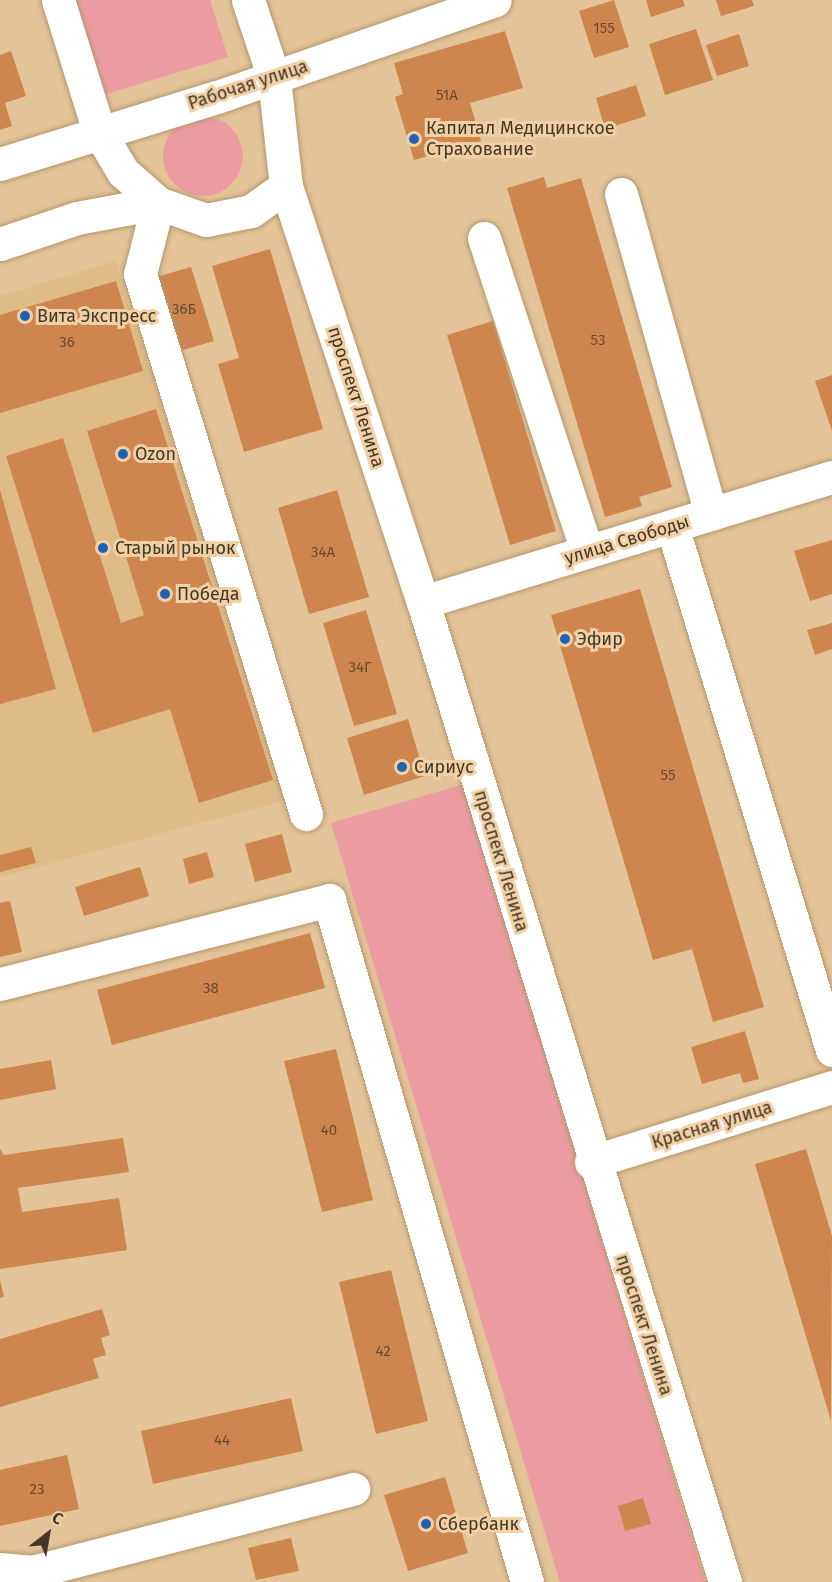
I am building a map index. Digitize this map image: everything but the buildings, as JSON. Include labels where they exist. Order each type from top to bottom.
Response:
[{"type":"street","points":[[58,0],[99,132],[123,172],[158,203],[206,220],[251,211],[286,186]]},
{"type":"street","name":"проспект Ленина","points":[[248,0],[274,78],[286,186],[423,602],[591,1162],[725,1582]]},
{"type":"street","name":"Рабочая улица","points":[[0,164],[274,78],[495,0]]},
{"type":"street","points":[[621,194],[711,514]]},
{"type":"street","points":[[0,244],[76,218],[158,203]]},
{"type":"street","points":[[158,203],[140,274],[306,813]]},
{"type":"street","points":[[484,238],[587,552]]},
{"type":"street","name":"улица Свободы","points":[[423,602],[832,477]]},
{"type":"street","points":[[672,526],[832,1050]]},
{"type":"street","points":[[0,984],[329,900],[527,1582]]},
{"type":"street","name":"Красная улица","points":[[591,1162],[832,1087]]},
{"type":"street","points":[[21,1574],[353,1489]]},
{"type":"shaded area","points":[[74,0],[210,0],[228,57],[103,95]]},
{"type":"shaded area","points":[[203,116],[218,119],[231,128],[240,141],[243,156],[240,171],[231,184],[218,193],[203,196],[188,193],[175,184],[166,171],[163,156],[166,141],[175,128],[188,119]]},
{"type":"shaded area","name":"Старый рынок","points":[[115,261],[287,800],[0,877],[0,296]]},
{"type":"shaded area","points":[[464,784],[705,1582],[560,1582],[331,823]]},
{"type":"place","name":"Капитал Медицинское Страхование","points":[[414,139]]},
{"type":"place","name":"Вита Экспресс","points":[[25,316]]},
{"type":"place","name":"Ozon","points":[[123,454]]},
{"type":"place","name":"Старый рынок","points":[[103,548]]},
{"type":"place","name":"Победа","points":[[165,594]]},
{"type":"place","name":"Эфир","points":[[565,639]]},
{"type":"place","name":"Сириус","points":[[402,767]]},
{"type":"place","name":"Сбербанк","points":[[426,1524]]}]
